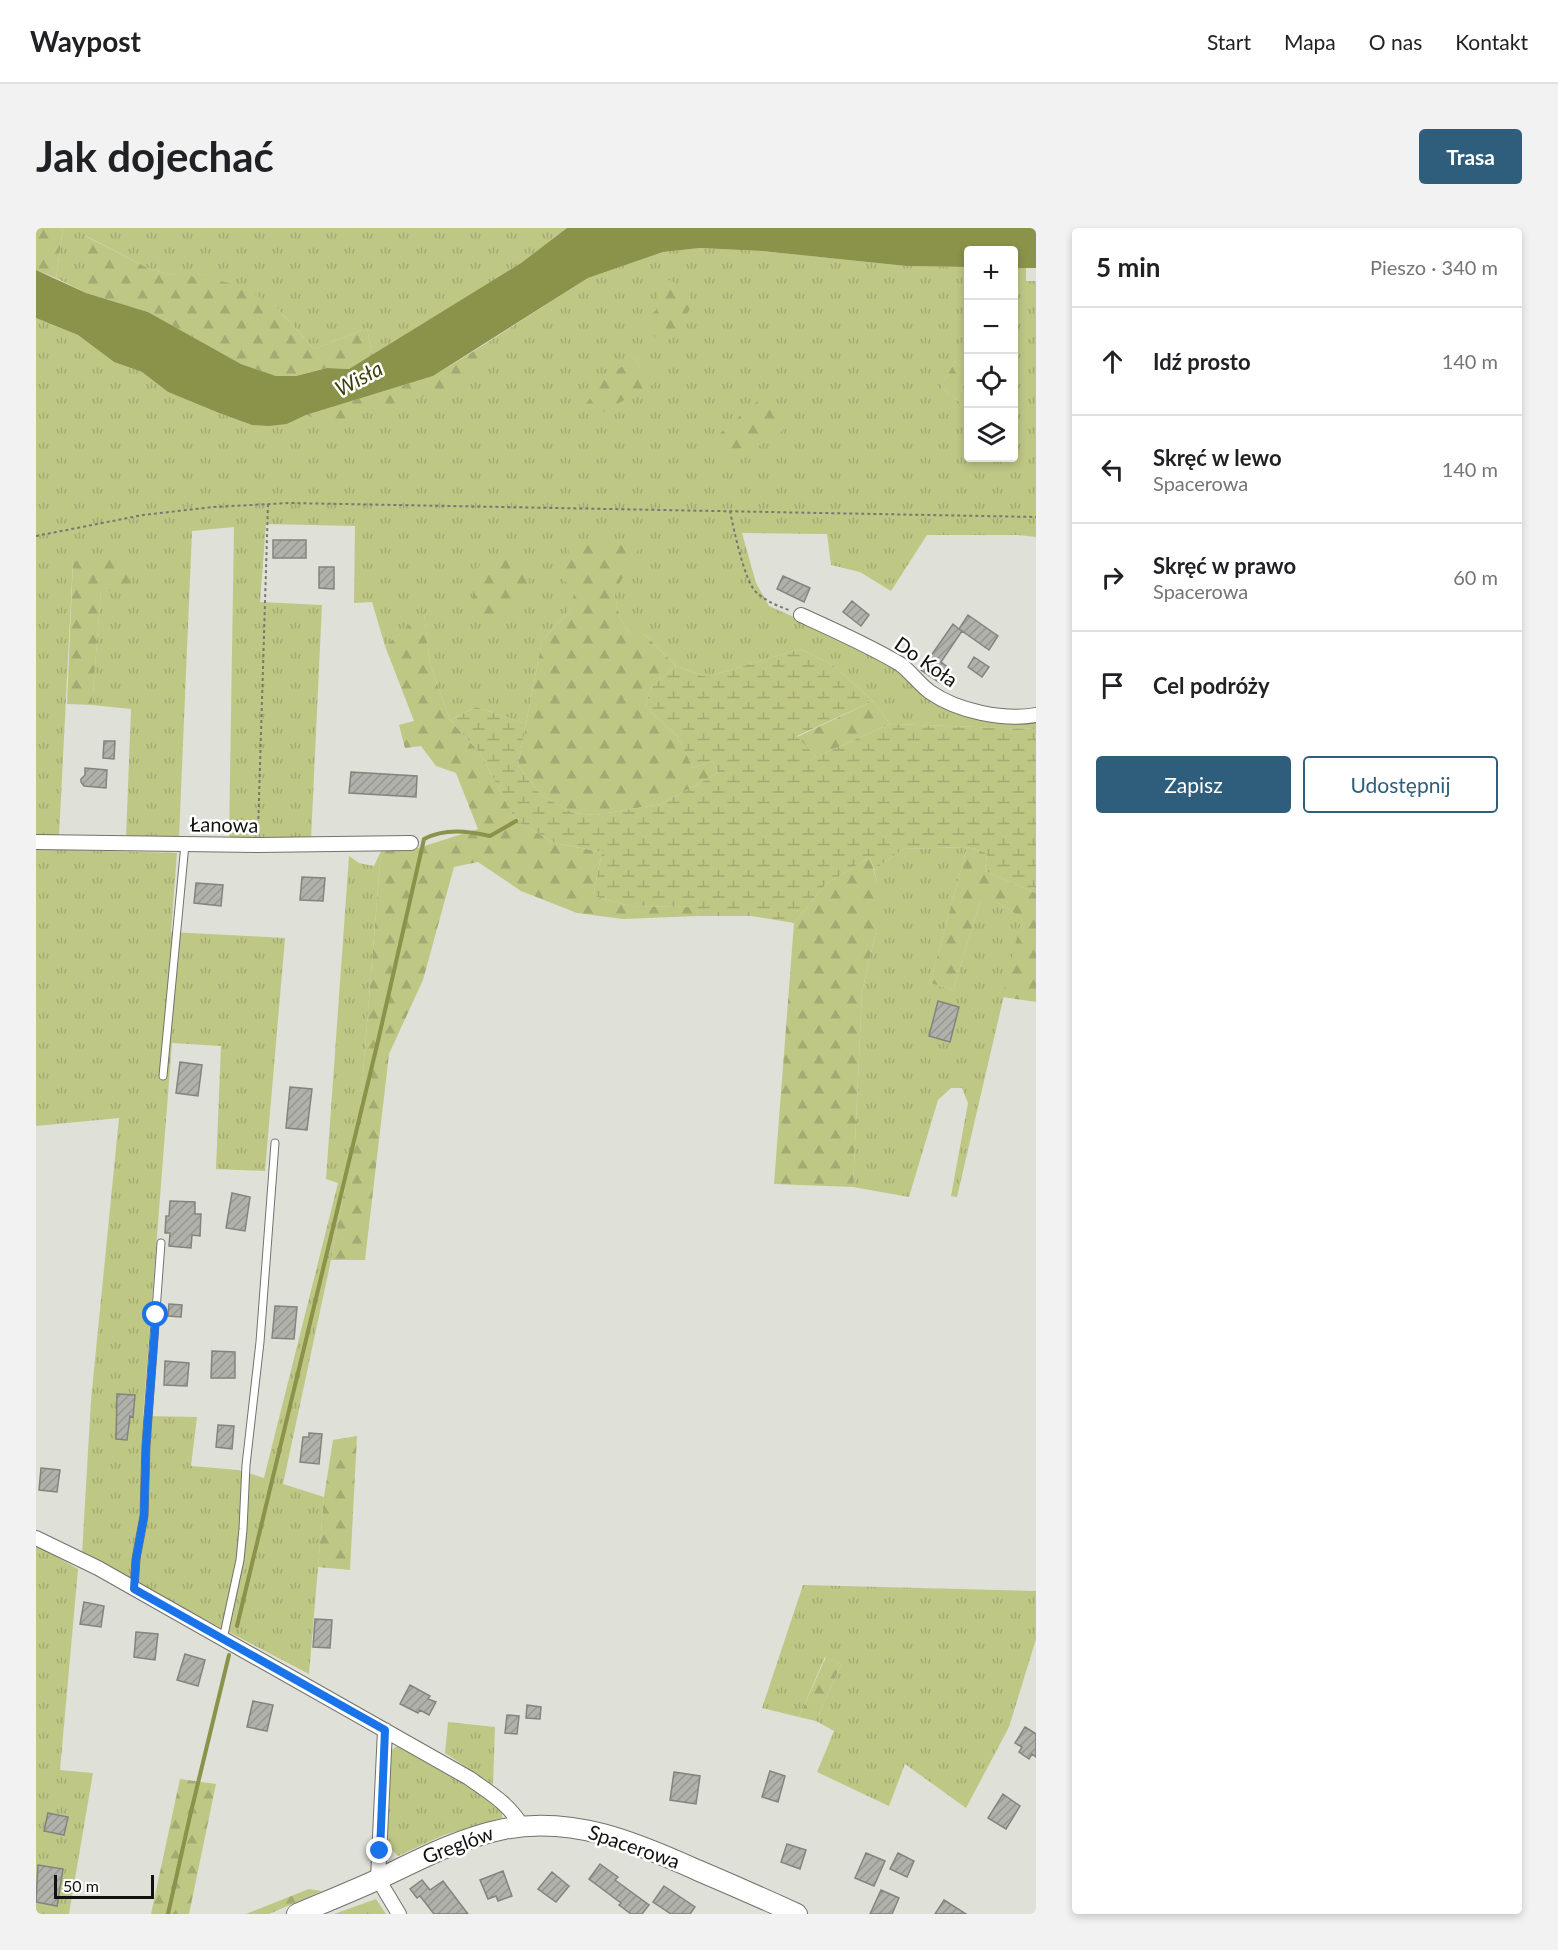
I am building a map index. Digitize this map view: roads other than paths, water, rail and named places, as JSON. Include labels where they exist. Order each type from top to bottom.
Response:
[{"type":"street","name":"Do Koła","points":[[801,615],[867,645],[902,666],[930,692],[960,708],[1017,717],[1036,715]]},
{"type":"street","name":"Łanowa","points":[[36,842],[258,845],[411,843]]},
{"type":"street","points":[[36,1538],[98,1568],[469,1778],[514,1813],[522,1826]]},
{"type":"street","points":[[385,1730],[378,1879],[399,1914]]},
{"type":"street","name":"Greglów","points":[[297,1914],[426,1856],[476,1837],[522,1826]]},
{"type":"street","name":"Spacerowa","points":[[522,1826],[580,1828],[632,1842],[797,1914]]},
{"type":"lane","points":[[163,1076],[184,844]]},
{"type":"lane","points":[[223,1639],[240,1560],[246,1465],[260,1342],[274,1143]]},
{"type":"lane","points":[[134,1589],[136,1559],[144,1516],[146,1445],[161,1243]]},
{"type":"water","name":"Wisła","points":[[567,228],[1036,228],[1036,268],[1018,268],[1018,246],[964,246],[964,267],[906,266],[762,251],[700,248],[663,252],[588,278],[433,376],[306,415],[287,424],[269,426],[252,425],[168,392],[142,372],[114,362],[78,335],[36,318],[36,270],[86,293],[148,312],[241,364],[276,376],[296,376],[327,368],[349,369],[521,263]]},
{"type":"waterway","points":[[237,1626],[378,1041],[424,839],[440,833],[457,832],[490,836],[516,821]]},
{"type":"waterway","points":[[168,1914],[229,1655]]}]
